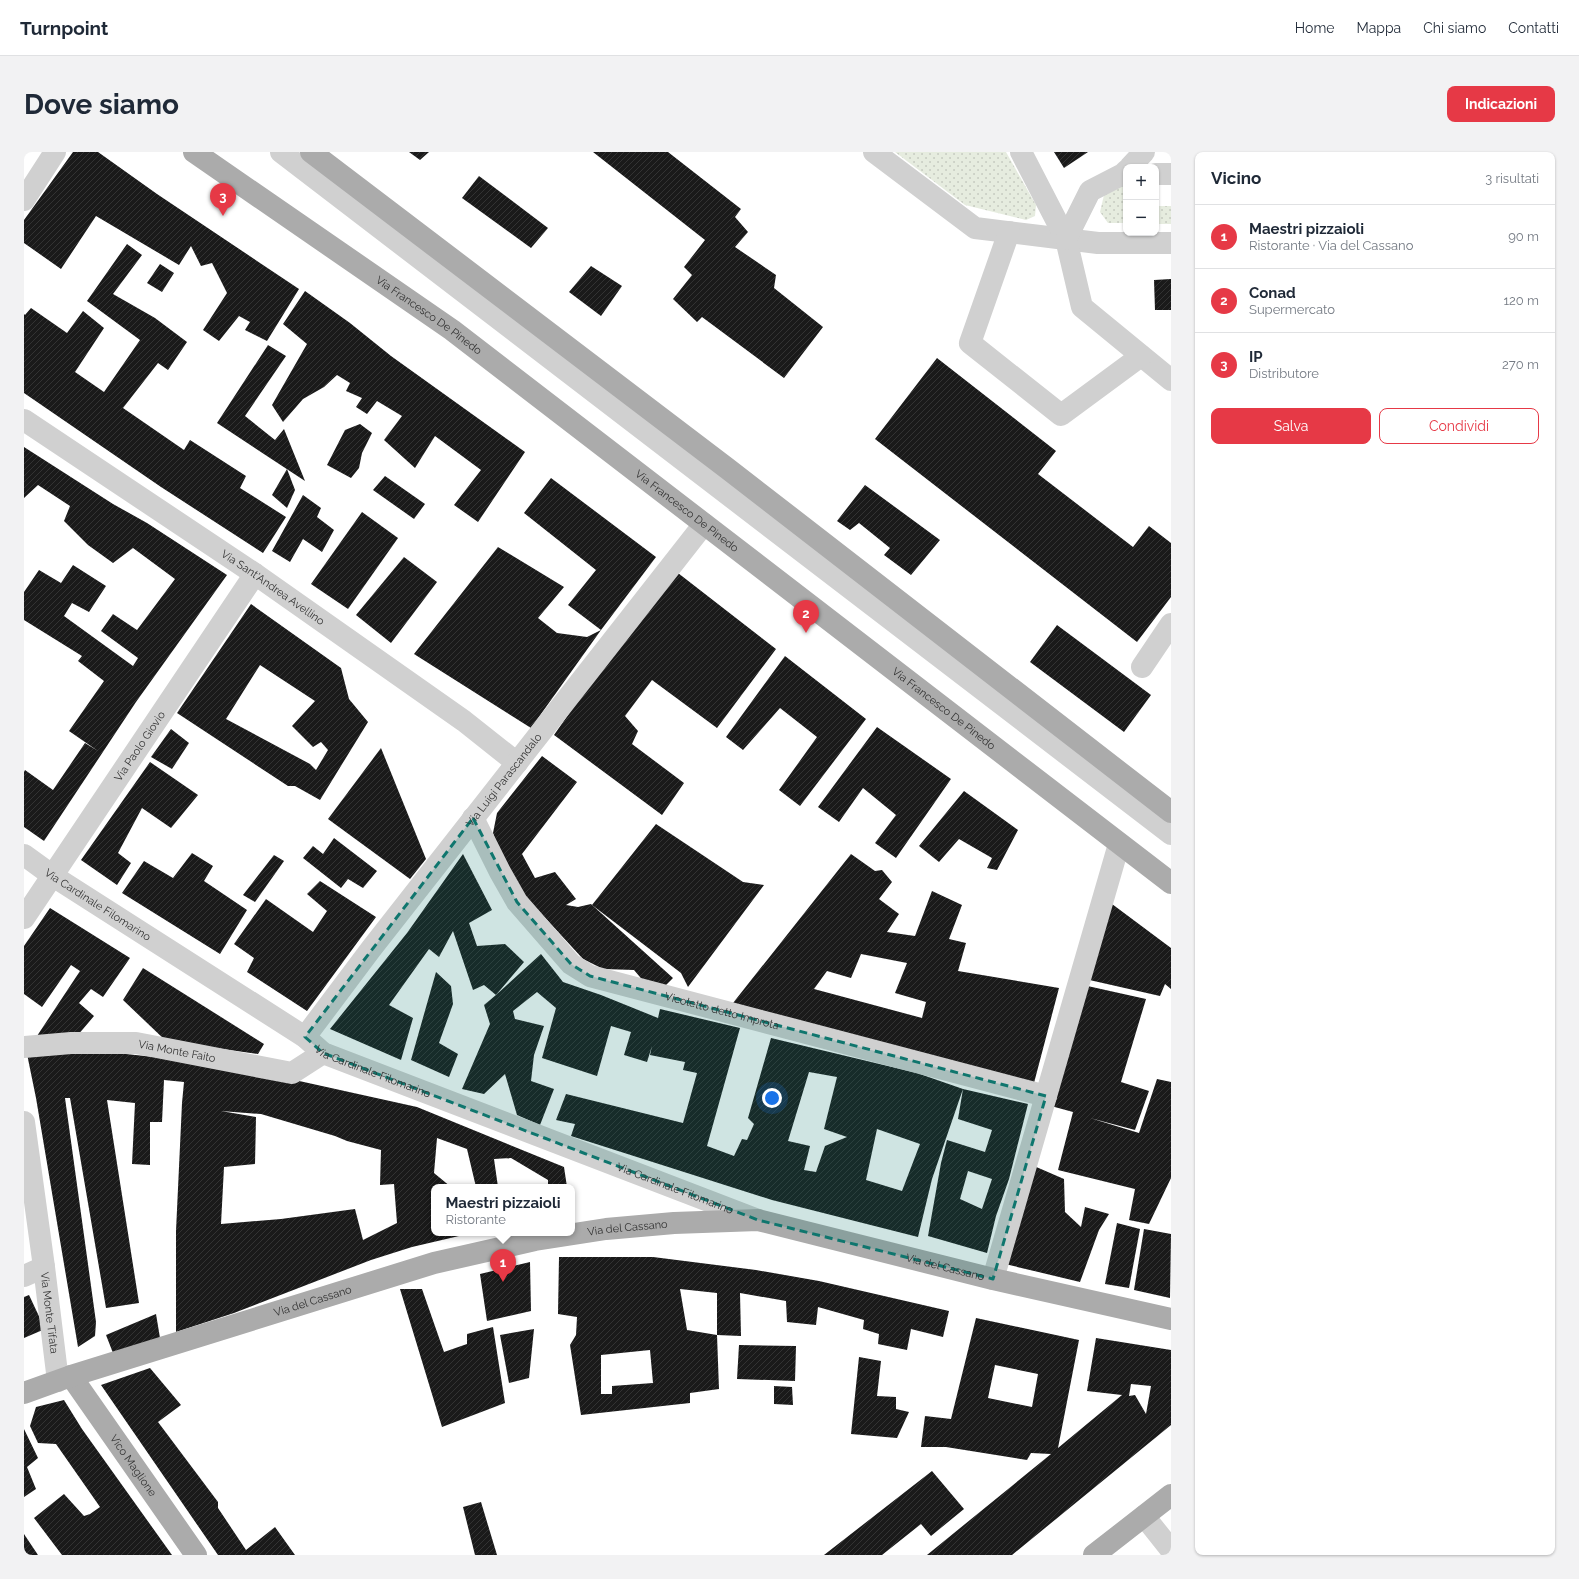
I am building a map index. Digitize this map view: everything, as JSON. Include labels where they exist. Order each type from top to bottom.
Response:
[{"type":"main road","name":"Via Francesco De Pinedo","points":[[194,152],[452,330],[1171,883]]},
{"type":"main road","points":[[311,152],[728,469],[1171,812]]},
{"type":"main road","name":"Via del Cassano","points":[[575,1234],[606,1229],[674,1223],[758,1220],[992,1279],[1171,1319]]},
{"type":"main road","name":"Via del Cassano","points":[[24,1393],[64,1379],[434,1263],[535,1240],[561,1236]]},
{"type":"main road","name":"Vico Maglione","points":[[64,1379],[196,1555]]},
{"type":"main road","points":[[1094,1555],[1171,1495]]},
{"type":"street","points":[[24,200],[55,152]]},
{"type":"street","points":[[281,152],[1171,834]]},
{"type":"street","points":[[874,152],[975,228],[1098,243],[1171,243]]},
{"type":"street","points":[[1021,152],[1066,239],[1082,307],[1171,380]]},
{"type":"street","points":[[1133,164],[1144,152]]},
{"type":"street","points":[[1066,239],[1090,191],[1123,174]]},
{"type":"street","points":[[1159,174],[1171,174]]},
{"type":"street","points":[[1009,232],[970,343],[1061,415],[1141,356]]},
{"type":"street","name":"Via Sant'Andrea Avellino","points":[[24,420],[255,574],[464,721],[517,763]]},
{"type":"street","name":"Via Luigi Parascandalo","points":[[305,1037],[473,818],[704,524]]},
{"type":"street","name":"Via Paolo Giovio","points":[[24,918],[255,574]]},
{"type":"street","points":[[1142,667],[1171,624]]},
{"type":"street","name":"Vicoletto detto Improta","points":[[473,818],[500,872],[518,902],[571,964],[590,976],[1046,1096]]},
{"type":"street","points":[[992,1279],[1119,844]]},
{"type":"street","name":"Via Cardinale Filomarino","points":[[24,855],[53,876],[305,1037],[323,1053],[758,1220]]},
{"type":"street","name":"Via Monte Faito","points":[[24,1047],[71,1043],[136,1043],[292,1072],[323,1053]]},
{"type":"street","points":[[24,1122],[44,1267]]},
{"type":"street","name":"Via Monte Tifata","points":[[24,1276],[44,1267],[64,1379]]},
{"type":"street","points":[[1144,1516],[1171,1550]]},
{"type":"highlighted area","points":[[473,818],[517,902],[571,964],[590,976],[1046,1096],[993,1279],[758,1220],[323,1053],[305,1037]]},
{"type":"shaded area","points":[[895,152],[1006,152],[1036,205],[1035,216],[1026,220],[965,205]]},
{"type":"shaded area","points":[[1114,185],[1123,186],[1123,223],[1108,223],[1100,212],[1104,195]]},
{"type":"shaded area","points":[[1159,206],[1171,206],[1171,224],[1159,224]]},
{"type":"building","points":[[73,152],[98,152],[157,194],[299,289],[267,341],[245,330],[250,322],[239,316],[219,341],[203,330],[227,293],[212,263],[201,266],[191,246],[179,265],[96,216],[61,269],[24,243],[24,220]]},
{"type":"building","points":[[409,152],[429,152],[420,160]]},
{"type":"building","points":[[593,152],[668,152],[741,209],[735,217],[748,232],[735,247],[776,275],[774,288],[823,327],[784,378],[702,317],[697,322],[673,299],[692,275],[684,267],[705,240]]},
{"type":"building","points":[[1054,152],[1088,152],[1064,168]]},
{"type":"building","points":[[479,176],[548,228],[531,248],[462,198]]},
{"type":"building","points":[[127,244],[142,255],[113,294],[155,318],[187,342],[168,370],[158,363],[123,408],[184,450],[190,440],[246,476],[240,488],[286,517],[263,553],[161,487],[24,393],[24,314],[25,315],[31,308],[67,333],[83,311],[104,328],[75,372],[104,392],[140,340],[87,301]]},
{"type":"building","points":[[160,264],[174,273],[162,292],[147,283]]},
{"type":"building","points":[[591,266],[622,286],[601,316],[569,292]]},
{"type":"building","points":[[1171,279],[1171,310],[1155,310],[1154,280]]},
{"type":"building","points":[[305,291],[350,323],[391,356],[525,452],[478,522],[454,505],[481,470],[435,436],[415,468],[384,440],[402,416],[377,401],[367,414],[356,407],[362,398],[346,391],[350,383],[337,375],[324,387],[303,399],[283,422],[272,405],[307,344],[283,324]]},
{"type":"building","points":[[268,345],[286,356],[245,416],[275,440],[284,429],[305,481],[217,423]]},
{"type":"building","points":[[937,358],[1056,451],[1038,474],[1133,547],[1149,526],[1171,543],[1171,597],[1137,642],[875,439]]},
{"type":"building","points":[[360,424],[372,433],[362,453],[359,468],[351,478],[327,465],[345,430]]},
{"type":"building","points":[[24,447],[113,504],[147,523],[227,575],[136,702],[44,841],[24,827],[24,772],[25,770],[53,790],[85,743],[98,751],[69,731],[104,681],[78,661],[82,656],[24,620],[24,592],[39,570],[61,583],[73,565],[106,586],[89,612],[72,603],[64,616],[133,666],[138,658],[101,631],[113,614],[137,630],[175,579],[133,548],[113,563],[88,545],[64,521],[70,506],[38,485],[24,498]]},
{"type":"building","points":[[287,469],[295,490],[287,508],[272,495]]},
{"type":"building","points":[[385,476],[425,504],[414,519],[373,490]]},
{"type":"building","points":[[551,478],[656,557],[601,630],[568,605],[596,570],[524,513]]},
{"type":"building","points":[[865,485],[940,540],[911,575],[884,555],[890,548],[859,523],[850,530],[837,521]]},
{"type":"building","points":[[303,495],[321,508],[317,517],[334,530],[322,552],[303,539],[290,562],[272,551]]},
{"type":"building","points":[[362,512],[398,538],[348,609],[311,584]]},
{"type":"building","points":[[498,547],[564,587],[538,618],[557,633],[587,637],[601,630],[531,728],[414,654]]},
{"type":"building","points":[[404,557],[437,582],[391,643],[356,615]]},
{"type":"building","points":[[678,573],[776,649],[717,728],[652,680],[625,716],[638,731],[632,744],[684,783],[662,815],[554,735],[586,689]]},
{"type":"building","points":[[251,604],[341,668],[349,699],[368,722],[320,800],[295,786],[288,786],[177,713]],"holes":[[[260,665],[315,701],[292,726],[313,747],[321,742],[328,750],[316,770],[310,764],[226,719]]]},
{"type":"building","points":[[1057,625],[1151,695],[1124,732],[1030,662]]},
{"type":"building","points":[[785,656],[866,719],[800,806],[779,790],[817,737],[780,708],[743,750],[726,737]]},
{"type":"building","points":[[877,727],[951,779],[896,858],[875,843],[896,815],[863,788],[839,822],[818,807]]},
{"type":"building","points":[[171,729],[189,743],[172,769],[151,757]]},
{"type":"building","points":[[381,748],[426,859],[410,879],[328,819]]},
{"type":"building","points":[[542,756],[577,782],[522,854],[535,878],[555,872],[576,899],[566,905],[578,907],[591,904],[673,978],[661,990],[645,983],[634,970],[603,969],[583,959],[515,885],[500,854],[493,833],[497,813]]},
{"type":"building","points":[[150,762],[198,795],[171,828],[142,808],[118,853],[131,863],[117,885],[81,860]]},
{"type":"building","points":[[964,791],[1018,830],[997,870],[987,868],[992,858],[959,839],[939,862],[919,846]]},
{"type":"building","points":[[656,824],[743,882],[764,885],[688,987],[681,973],[592,905]]},
{"type":"building","points":[[334,838],[377,871],[363,888],[348,879],[341,888],[303,858],[313,846],[323,854]]},
{"type":"building","points":[[192,853],[213,866],[204,881],[247,910],[220,954],[122,893],[144,861],[173,878]]},
{"type":"building","points":[[463,854],[492,910],[469,923],[477,946],[505,944],[524,962],[496,995],[484,985],[473,990],[453,931],[439,957],[429,949],[389,1005],[413,1018],[401,1060],[330,1029],[407,933]]},
{"type":"building","points":[[851,854],[875,871],[882,870],[892,882],[879,899],[899,914],[887,932],[915,936],[932,891],[962,905],[949,939],[966,943],[958,971],[1059,988],[1034,1083],[733,1003]],"holes":[[[861,954],[907,963],[895,993],[926,1002],[922,1018],[814,989],[827,971],[851,978]]]},
{"type":"building","points":[[274,855],[284,861],[255,902],[243,895]]},
{"type":"building","points":[[320,881],[376,917],[307,1011],[247,972],[254,958],[234,944],[266,899],[313,932],[327,911],[307,894]]},
{"type":"building","points":[[1108,901],[1171,948],[1171,989],[1165,984],[1160,996],[1085,979]]},
{"type":"building","points":[[50,908],[130,958],[103,997],[91,989],[79,1003],[94,1016],[78,1035],[37,1036],[80,971],[71,965],[42,1007],[24,994],[24,946]]},
{"type":"building","points":[[541,954],[563,982],[601,995],[658,1018],[660,1009],[740,1028],[707,1146],[734,1156],[742,1139],[747,1140],[754,1124],[748,1118],[771,1038],[917,1073],[963,1089],[932,1179],[918,1237],[772,1200],[571,1136],[575,1124],[556,1120],[566,1094],[683,1123],[697,1073],[683,1070],[685,1062],[650,1055],[652,1046],[647,1062],[624,1055],[631,1032],[611,1026],[597,1076],[542,1058],[556,1008],[537,992],[513,1011],[515,1019],[544,1026],[534,1055],[531,1081],[554,1089],[540,1125],[517,1115],[505,1074],[484,1094],[462,1089],[490,1024],[484,1005]],"holes":[[[809,1072],[837,1077],[824,1129],[847,1137],[825,1146],[816,1172],[804,1170],[810,1146],[788,1141]],[[877,1129],[920,1144],[902,1191],[866,1180]]]},
{"type":"building","points":[[143,968],[264,1044],[258,1054],[166,1041],[123,1000]]},
{"type":"building","points":[[436,972],[451,986],[453,1004],[439,1043],[458,1054],[449,1077],[411,1060]]},
{"type":"building","points":[[1083,985],[1146,999],[1121,1082],[1149,1091],[1135,1130],[1090,1118],[1139,1133],[1157,1079],[1171,1082],[1171,1178],[1149,1224],[1129,1220],[1135,1189],[1058,1170],[1073,1112],[1051,1106]]},
{"type":"building","points":[[97,1051],[222,1064],[417,1107],[564,1167],[567,1184],[548,1184],[548,1180],[511,1158],[494,1159],[498,1184],[475,1184],[467,1149],[437,1138],[434,1173],[447,1184],[431,1184],[431,1236],[459,1236],[412,1247],[371,1260],[234,1313],[176,1332],[176,1231],[184,1082],[164,1080],[162,1122],[150,1122],[150,1165],[132,1164],[135,1103],[107,1100],[139,1303],[106,1308],[70,1098],[65,1098],[96,1322],[95,1336],[78,1347],[36,1098],[27,1054]],"holes":[[[221,1111],[261,1114],[347,1141],[381,1150],[380,1185],[394,1184],[397,1223],[363,1240],[355,1209],[281,1219],[221,1224],[224,1167],[255,1164],[256,1117]]]},
{"type":"building","points":[[963,1089],[1028,1104],[1009,1179],[996,1216],[987,1253],[928,1236],[941,1163],[947,1140],[985,1152],[992,1130],[958,1119]],"holes":[[[968,1171],[992,1179],[982,1209],[960,1199]]]},
{"type":"building","points":[[1034,1166],[1064,1179],[1065,1212],[1081,1227],[1085,1207],[1109,1214],[1099,1230],[1080,1282],[1005,1264]]},
{"type":"building","points":[[1117,1223],[1140,1229],[1129,1288],[1105,1284]]},
{"type":"building","points":[[1144,1229],[1171,1234],[1170,1298],[1134,1290]]},
{"type":"building","points":[[559,1257],[653,1257],[756,1270],[819,1281],[949,1311],[943,1337],[911,1329],[907,1350],[878,1344],[879,1334],[863,1329],[864,1320],[818,1307],[816,1325],[787,1322],[786,1301],[740,1293],[741,1336],[717,1335],[719,1389],[690,1393],[690,1403],[581,1415],[570,1345],[576,1335],[577,1317],[558,1314]],"holes":[[[680,1289],[717,1293],[717,1335],[687,1330]],[[650,1350],[653,1383],[612,1386],[612,1394],[601,1394],[601,1355]]]},
{"type":"building","points":[[530,1262],[531,1311],[487,1321],[480,1274]]},
{"type":"building","points":[[400,1289],[422,1289],[444,1352],[467,1344],[467,1334],[493,1327],[505,1403],[442,1427]]},
{"type":"building","points":[[29,1295],[45,1329],[24,1338],[24,1297]]},
{"type":"building","points":[[156,1314],[160,1338],[113,1353],[106,1335]]},
{"type":"building","points":[[976,1318],[1079,1340],[1058,1448],[1122,1395],[1087,1391],[1096,1338],[1171,1350],[1171,1425],[1012,1555],[927,1555],[1051,1454],[1031,1453],[1027,1460],[946,1447],[921,1447],[925,1416],[951,1419]],"holes":[[[995,1365],[1038,1374],[1032,1407],[988,1398]],[[1131,1384],[1151,1386],[1146,1414],[1135,1395],[1129,1396]]]},
{"type":"building","points":[[534,1329],[529,1378],[509,1383],[500,1335]]},
{"type":"building","points":[[739,1345],[796,1346],[795,1381],[737,1379]]},
{"type":"building","points":[[859,1357],[881,1361],[877,1396],[896,1397],[896,1409],[909,1412],[897,1438],[851,1434]]},
{"type":"building","points":[[150,1368],[181,1405],[158,1422],[218,1502],[218,1508],[246,1550],[275,1527],[295,1555],[218,1555],[101,1385]]},
{"type":"building","points":[[774,1386],[792,1387],[793,1405],[774,1404]]},
{"type":"building","points":[[64,1400],[82,1429],[172,1555],[62,1555],[34,1518],[64,1494],[84,1516],[100,1507],[56,1444],[38,1443],[30,1426],[36,1407]]},
{"type":"building","points":[[24,1429],[38,1458],[27,1467],[36,1489],[24,1497]]},
{"type":"building","points":[[932,1471],[964,1509],[931,1536],[921,1524],[882,1555],[824,1555]]},
{"type":"building","points":[[481,1502],[497,1555],[475,1555],[463,1507]]},
{"type":"building","points":[[24,1534],[38,1555],[24,1555]]},
{"type":"place","name":"IP","points":[[223,216]]},
{"type":"place","name":"Conad","points":[[806,633]]},
{"type":"place","name":"Maestri pizzaioli","points":[[503,1282]]}]
